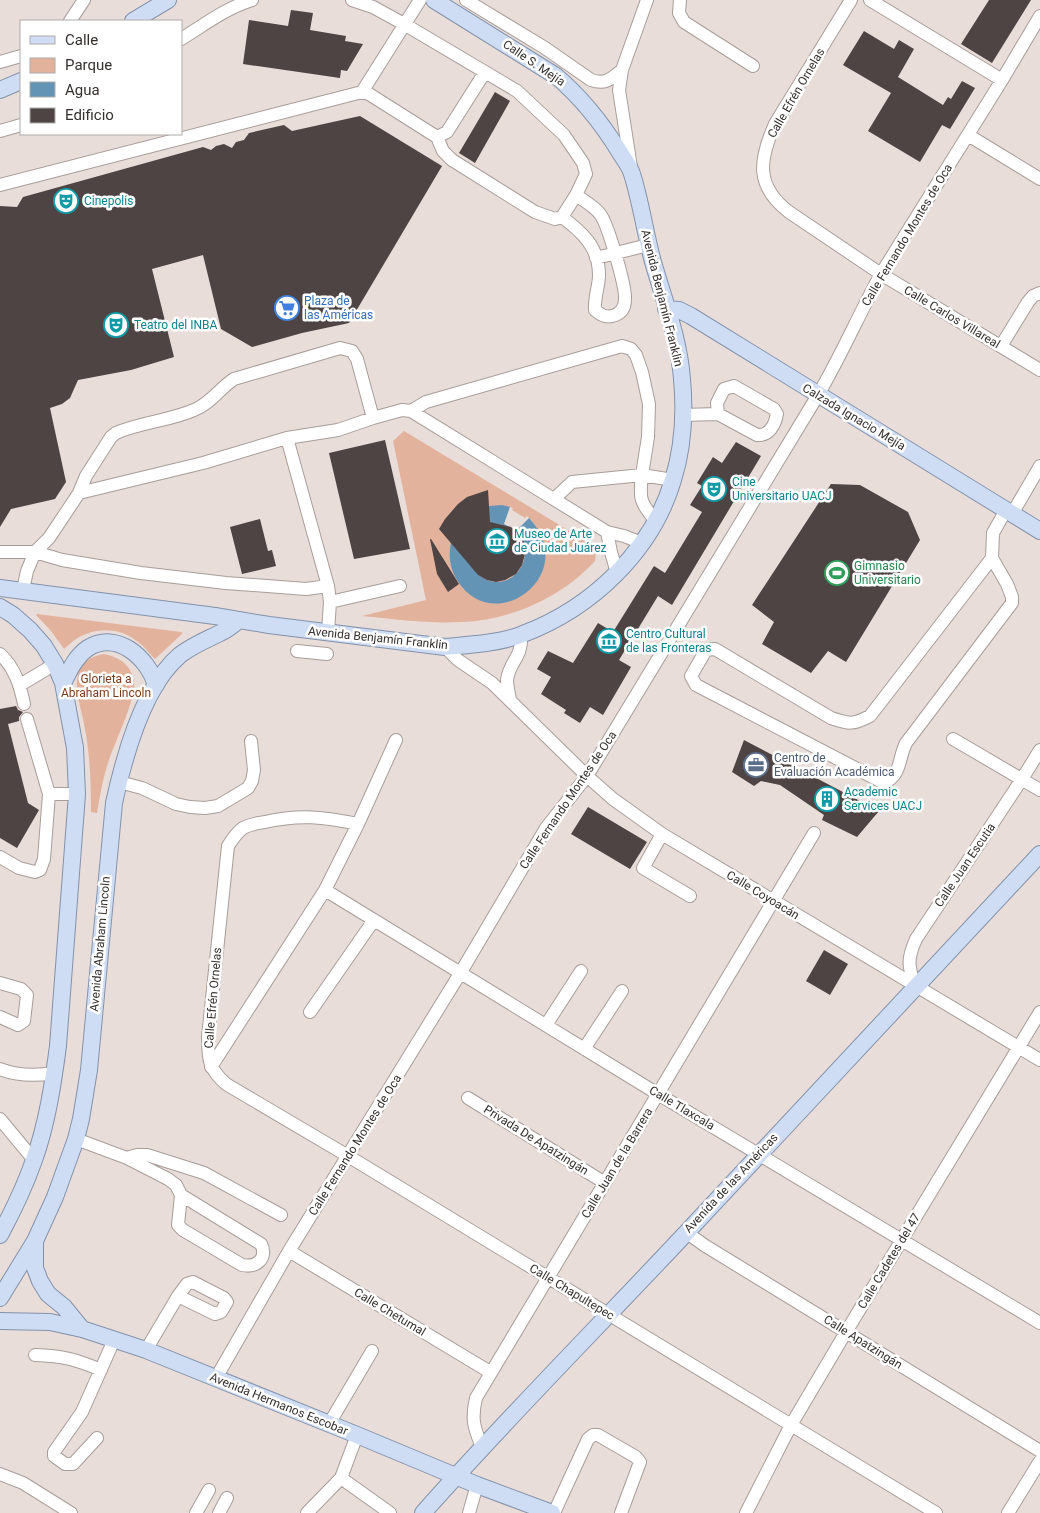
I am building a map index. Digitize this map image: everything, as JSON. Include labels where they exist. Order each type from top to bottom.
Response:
[{"type":"main road","points":[[136,20],[168,0]]},
{"type":"main road","name":"Calle S. Mejía","points":[[434,0],[556,76],[573,90],[601,122],[632,172]]},
{"type":"main road","points":[[0,90],[20,81]]},
{"type":"main road","name":"Avenida Benjamín Franklin","points":[[0,588],[445,647],[522,635],[575,608],[617,573],[642,543],[656,521],[673,480],[680,448],[683,415],[682,378],[676,344],[648,245],[632,172]]},
{"type":"main road","name":"Calzada Ignacio Mejía","points":[[666,309],[679,310],[691,316],[818,396],[1040,531]]},
{"type":"main road","points":[[0,607],[13,615],[30,630],[44,646],[55,664],[63,683],[75,748],[77,794],[58,1046],[54,1073],[46,1117],[34,1160],[11,1215],[0,1235]]},
{"type":"main road","name":"Avenida Abraham Lincoln","points":[[0,1298],[35,1241],[55,1197],[76,1139],[81,1119],[88,1070],[112,821],[118,782],[132,738],[156,685],[168,667],[180,656],[204,640],[222,632],[239,620]]},
{"type":"main road","points":[[63,683],[72,664],[80,655],[94,646],[110,643],[125,647],[137,654],[148,665],[156,685]]},
{"type":"main road","name":"Avenida de las Américas","points":[[423,1513],[482,1447],[1040,854]]},
{"type":"main road","points":[[35,1241],[36,1268],[40,1281],[48,1294],[64,1307],[82,1329]]},
{"type":"main road","name":"Avenida Hermanos Escobar","points":[[0,1322],[50,1322],[82,1329],[146,1350],[357,1435],[477,1486],[553,1513]]},
{"type":"street","points":[[71,20],[84,0]]},
{"type":"street","points":[[182,38],[217,16],[241,3],[252,0]]},
{"type":"street","points":[[182,135],[362,92],[369,94],[437,137],[443,151],[452,160],[535,212],[555,219],[562,217],[584,181],[586,174],[583,162],[564,135],[517,91],[404,24],[373,7],[352,0]]},
{"type":"street","points":[[362,92],[420,0]]},
{"type":"street","points":[[466,0],[545,48],[591,80],[602,83],[606,82],[622,70]]},
{"type":"street","name":"Avenida Benjamín Franklin","points":[[632,172],[620,90],[622,70],[647,0]]},
{"type":"street","points":[[680,0],[679,13],[684,22],[753,66]]},
{"type":"street","name":"Calle Efrén Ornelas","points":[[769,192],[763,169],[766,144],[776,124],[851,0]]},
{"type":"street","points":[[870,0],[1002,80]]},
{"type":"street","name":"Calle Fernando Montes de Oca","points":[[216,1378],[289,1251],[546,828],[587,776],[818,396],[836,364],[862,307],[881,274],[1040,16]]},
{"type":"street","points":[[0,62],[20,56]]},
{"type":"street","points":[[437,137],[447,132],[485,72]]},
{"type":"street","points":[[0,131],[20,125]]},
{"type":"street","points":[[0,185],[181,135]]},
{"type":"street","points":[[968,135],[1040,180]]},
{"type":"street","name":"Calle Carlos Villareal","points":[[769,192],[777,203],[789,212],[881,274],[1040,370]]},
{"type":"street","points":[[562,217],[581,232],[590,243],[596,258],[599,274],[594,300],[595,310],[600,315],[610,317],[618,314],[623,309],[625,298],[615,253],[604,221],[599,212],[576,194]]},
{"type":"street","points":[[596,258],[648,245]]},
{"type":"street","points":[[1001,346],[1028,302],[1040,292]]},
{"type":"street","points":[[411,411],[426,402],[622,346],[631,349],[636,355],[642,372],[649,404],[648,437],[640,490],[643,507],[656,521]]},
{"type":"street","points":[[23,590],[27,570],[35,552],[48,538],[79,493],[86,476],[111,437],[116,433],[194,411],[234,379],[340,348],[352,351],[357,358],[373,418]]},
{"type":"street","points":[[683,415],[718,414],[757,435],[763,436],[768,434],[776,420],[777,414],[774,409],[734,386],[724,389],[717,403],[718,414]]},
{"type":"street","points":[[79,493],[203,463],[287,438],[338,430],[402,410],[411,411],[607,532],[642,543]]},
{"type":"street","points":[[287,438],[328,586],[330,602],[322,632],[314,652]]},
{"type":"street","points":[[992,558],[870,716],[858,722],[848,723],[831,718],[715,649],[706,650],[692,676],[696,685],[884,782],[893,779],[899,766],[901,752],[906,743],[1012,603],[1012,597],[1007,584],[992,558],[993,533],[1040,466]]},
{"type":"street","points":[[554,499],[572,482],[642,475],[673,480]]},
{"type":"street","points":[[607,532],[617,573]]},
{"type":"street","points":[[0,552],[35,552],[62,560],[141,573],[226,583],[306,589],[328,586]]},
{"type":"street","points":[[330,602],[400,586]]},
{"type":"street","points":[[510,700],[507,680],[522,648],[522,635]]},
{"type":"street","name":"Calle Coyoacán","points":[[445,647],[458,660],[492,683],[613,799],[662,834],[1040,1060]]},
{"type":"street","points":[[297,650],[327,654]]},
{"type":"street","points":[[0,654],[13,671],[20,685],[24,704]]},
{"type":"street","points":[[20,685],[55,664]]},
{"type":"street","points":[[0,857],[26,871],[35,872],[40,870],[44,851],[48,794],[27,719]]},
{"type":"street","points":[[953,739],[1040,790]]},
{"type":"street","name":"Calle Efrén Ornelas","points":[[211,1067],[325,890],[358,824],[396,740]]},
{"type":"street","points":[[118,782],[142,788],[176,804],[205,808],[218,806],[248,788],[252,781],[254,770],[251,741]]},
{"type":"street","name":"Calle Juan Escutia","points":[[915,986],[908,966],[911,950],[916,939],[1040,750]]},
{"type":"street","points":[[48,794],[77,794]]},
{"type":"street","name":"Calle Efrén Ornelas","points":[[211,1067],[208,1053],[208,1037],[228,846],[242,829],[252,824],[299,817],[322,817],[358,824]]},
{"type":"street","name":"Calle Juan de la Barrera","points":[[482,1447],[474,1426],[473,1412],[476,1398],[490,1372],[814,833]]},
{"type":"street","points":[[662,834],[643,868],[690,896]]},
{"type":"street","name":"Calle Tlaxcala","points":[[325,890],[658,1094],[1040,1323]]},
{"type":"street","points":[[310,1012],[374,920]]},
{"type":"street","points":[[546,1025],[581,971]]},
{"type":"street","points":[[0,983],[21,989],[26,995],[24,1021],[22,1023],[18,1025],[0,1017]]},
{"type":"street","points":[[584,1049],[622,991]]},
{"type":"street","name":"Calle Cadetes del 47","points":[[746,1513],[792,1425],[846,1332],[1040,1012]]},
{"type":"street","name":"Calle Chapultepec","points":[[211,1067],[226,1084],[936,1513]]},
{"type":"street","points":[[0,1069],[23,1075],[54,1073]]},
{"type":"street","name":"Privada De Apatzingán","points":[[468,1098],[605,1182]]},
{"type":"street","points":[[0,1118],[34,1160]]},
{"type":"street","points":[[76,1139],[127,1158],[168,1179],[176,1185],[181,1195],[261,1244],[263,1255],[258,1263],[250,1267],[242,1265],[183,1230],[178,1225],[181,1195]]},
{"type":"street","points":[[127,1158],[147,1155],[204,1172],[281,1215]]},
{"type":"street","name":"Calle Apatzingán","points":[[686,1232],[704,1245],[1040,1451]]},
{"type":"street","name":"Calle Chetumal","points":[[289,1251],[490,1372]]},
{"type":"street","points":[[146,1350],[178,1296]]},
{"type":"street","points":[[97,1438],[73,1464],[65,1464],[54,1456],[54,1452],[82,1412],[114,1340]]},
{"type":"street","points":[[329,1424],[372,1351]]},
{"type":"street","points":[[35,1355],[72,1358],[101,1370]]},
{"type":"street","points":[[307,1513],[341,1478],[357,1435]]},
{"type":"street","points":[[553,1513],[588,1439],[593,1435],[598,1435],[636,1457],[640,1462],[621,1513]]},
{"type":"street","points":[[1008,1513],[1040,1461]]},
{"type":"street","points":[[0,1474],[23,1483],[71,1513]]},
{"type":"street","points":[[341,1478],[390,1513]]},
{"type":"street","points":[[469,1513],[477,1486]]},
{"type":"street","points":[[196,1513],[209,1490]]},
{"type":"street","points":[[219,1513],[227,1498]]},
{"type":"green space","points":[[404,431],[586,541],[596,551],[595,561],[582,574],[552,596],[499,617],[462,622],[437,622],[362,616],[426,600],[393,441]]},
{"type":"green space","name":"Glorieta a Abraham Lincoln","points":[[37,614],[183,633],[155,659],[131,637],[107,630],[83,635],[64,649]]},
{"type":"green space","name":"Glorieta a Abraham Lincoln","points":[[103,654],[115,657],[128,667],[133,677],[134,690],[129,710],[107,766],[97,813],[91,812],[89,757],[77,693],[77,680],[78,674],[85,663],[91,658]]},
{"type":"water","points":[[502,505],[510,507],[509,512],[525,521],[529,518],[543,539],[545,560],[539,578],[526,592],[510,601],[491,603],[473,597],[457,580],[451,565],[450,549],[452,539],[489,506]],"holes":[[[493,523],[509,528],[519,535],[524,545],[525,556],[522,566],[516,574],[507,580],[489,581],[478,575],[486,525]]]},
{"type":"pier","points":[[510,507],[525,518],[527,516],[529,518],[516,531],[504,524]]},
{"type":"building","points":[[989,0],[1031,0],[992,63],[961,44]]},
{"type":"building","points":[[291,10],[313,13],[310,30],[346,36],[345,41],[363,44],[347,71],[341,70],[340,78],[243,64],[249,20],[288,26]]},
{"type":"building","points":[[864,31],[894,49],[899,40],[914,49],[898,77],[943,105],[948,97],[951,99],[962,81],[975,88],[950,129],[942,125],[920,162],[868,131],[891,93],[843,65]]},
{"type":"building","points":[[495,92],[510,101],[475,163],[459,153]]},
{"type":"building","name":"Plaza de las Américas","points":[[360,116],[442,166],[349,323],[302,333],[252,347],[221,329],[203,255],[152,269],[174,357],[131,370],[78,380],[70,398],[62,404],[50,408],[66,482],[55,499],[11,509],[0,527],[0,206],[17,207],[23,197],[203,147],[211,150],[216,146],[224,144],[232,148],[236,142],[244,140],[249,133],[284,125],[292,131]]},
{"type":"building","points":[[385,440],[410,549],[354,559],[329,453]]},
{"type":"building","name":"Centro Cultural de las Fronteras","points":[[736,442],[761,456],[672,605],[658,596],[619,660],[631,667],[603,715],[590,707],[580,723],[564,713],[566,710],[541,694],[551,677],[537,669],[548,651],[573,663],[598,623],[613,632],[654,566],[665,573],[702,512],[690,505],[702,486],[697,483],[713,457],[722,463]]},
{"type":"building","name":"Gimnasio Universitario","points":[[831,484],[860,485],[908,512],[920,540],[846,662],[828,651],[811,673],[762,644],[774,622],[752,605]]},
{"type":"building","name":"Museo de Arte de Ciudad Juárez","points":[[488,490],[490,522],[511,527],[522,537],[525,545],[522,565],[516,574],[496,582],[478,575],[439,529],[458,504],[467,497]]},
{"type":"building","points":[[260,519],[268,551],[272,550],[276,566],[242,574],[230,527]]},
{"type":"building","points":[[430,539],[459,584],[448,592],[437,574]]},
{"type":"building","points":[[16,706],[18,710],[23,712],[19,717],[19,721],[8,724],[28,803],[39,810],[17,848],[0,838],[0,709]]},
{"type":"building","name":"Academic Services UACJ","points":[[744,740],[879,811],[857,837],[822,820],[824,815],[780,785],[761,781],[754,786],[732,772]]},
{"type":"building","points":[[588,807],[647,842],[630,869],[571,834]]},
{"type":"building","points":[[824,950],[848,964],[830,995],[806,981]]},
{"type":"place","name":"Cinepolis","points":[[66,201]]},
{"type":"place","name":"Plaza de las Américas","points":[[287,308]]},
{"type":"place","name":"Teatro del INBA","points":[[116,325]]},
{"type":"place","name":"Cine Universitario UACJ","points":[[714,489]]},
{"type":"place","name":"Museo de Arte de Ciudad Juárez","points":[[497,541]]},
{"type":"place","name":"Gimnasio Universitario","points":[[837,573]]},
{"type":"place","name":"Centro Cultural de las Fronteras","points":[[609,641]]},
{"type":"place","name":"Centro de Evaluación Académica","points":[[756,765]]},
{"type":"place","name":"Academic Services UACJ","points":[[827,799]]}]
